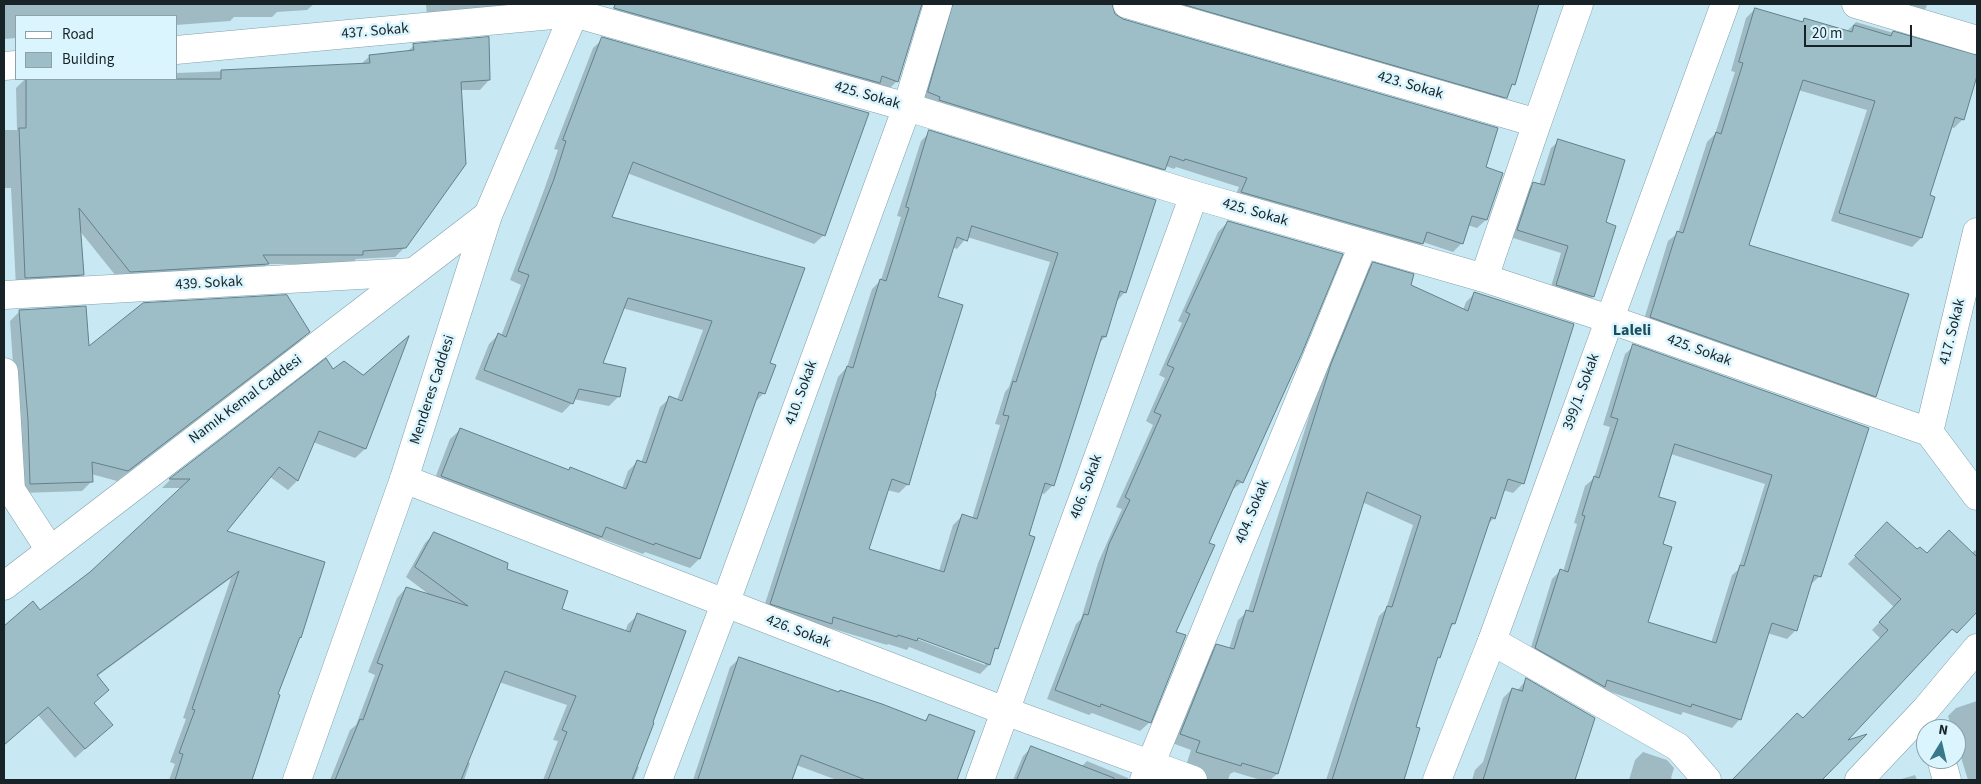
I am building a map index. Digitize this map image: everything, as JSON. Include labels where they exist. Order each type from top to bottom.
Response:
[{"type":"street","name":"410. Sokak","points":[[658,780],[725,604],[907,107],[938,4]]},
{"type":"street","name":"423. Sokak","points":[[1127,4],[1537,123]]},
{"type":"street","points":[[1484,278],[1579,4]]},
{"type":"street","name":"399/1. Sokak","points":[[1437,780],[1492,641],[1725,4]]},
{"type":"street","points":[[1856,4],[1977,40]]},
{"type":"street","name":"425. Sokak","points":[[576,9],[907,107],[1194,195],[1363,245],[1484,278],[1609,319],[1929,432]]},
{"type":"street","name":"437. Sokak","points":[[178,50],[576,9]]},
{"type":"street","name":"Menderes Caddesi","points":[[297,780],[404,479],[488,215],[576,9]]},
{"type":"street","name":"406. Sokak","points":[[980,780],[1194,195]]},
{"type":"street","name":"Namık Kemal Caddesi","points":[[4,586],[488,215]]},
{"type":"street","name":"417. Sokak","points":[[1929,432],[1977,232]]},
{"type":"street","name":"404. Sokak","points":[[1146,773],[1363,245]]},
{"type":"street","name":"439. Sokak","points":[[4,295],[413,272]]},
{"type":"street","points":[[4,372],[7,490],[50,550]]},
{"type":"street","points":[[1929,432],[1977,496]]},
{"type":"street","name":"426. Sokak","points":[[404,479],[1005,711],[1146,773],[1193,780]]},
{"type":"street","points":[[1492,641],[1678,747],[1707,780]]},
{"type":"street","points":[[1929,719],[1977,648]]},
{"type":"street","points":[[1858,780],[1916,730]]},
{"type":"building","points":[[616,4],[922,4],[898,82],[882,76],[880,83],[614,8]]},
{"type":"building","points":[[953,4],[1112,4],[1115,14],[1123,19],[1498,128],[1486,167],[1503,173],[1487,220],[1472,216],[1463,244],[1427,232],[1423,244],[1241,192],[1247,178],[1185,159],[1184,161],[1170,156],[1165,170],[939,100],[940,97],[928,92]]},
{"type":"building","points":[[1182,4],[1539,4],[1515,85],[1512,84],[1507,98]]},
{"type":"building","points":[[1755,8],[1803,22],[1804,18],[1852,32],[1854,25],[1891,36],[1893,31],[1977,55],[1977,76],[1964,120],[1955,117],[1930,195],[1935,197],[1922,238],[1839,213],[1875,101],[1803,80],[1749,245],[1909,294],[1876,397],[1650,317],[1677,231],[1683,233],[1716,132],[1721,134],[1743,63],[1739,62]]},
{"type":"building","points":[[489,37],[490,80],[461,82],[466,164],[406,248],[363,251],[363,255],[263,255],[269,264],[130,272],[79,208],[84,275],[25,278],[19,128],[26,128],[26,80],[221,79],[221,70],[370,63],[369,55],[414,50],[413,44]]},
{"type":"building","points":[[602,37],[869,113],[825,236],[633,162],[612,217],[805,268],[770,363],[776,365],[765,394],[759,392],[700,559],[655,543],[654,545],[606,527],[602,537],[441,476],[460,428],[569,470],[570,467],[626,489],[637,460],[646,463],[669,396],[682,401],[712,321],[628,298],[603,363],[626,368],[620,397],[579,389],[573,404],[484,370],[498,333],[506,337],[529,275],[518,271],[554,179],[566,141],[563,140]]},
{"type":"building","points":[[929,130],[1156,200],[1126,293],[1120,291],[1106,337],[1102,336],[1054,486],[1045,483],[1029,535],[1035,537],[998,649],[995,648],[990,665],[918,638],[917,641],[898,635],[897,637],[833,617],[832,624],[770,604],[847,366],[853,368],[880,279],[886,281],[909,208],[906,207]],"holes":[[[972,226],[1058,253],[1016,382],[1013,381],[1003,415],[1009,416],[977,519],[962,514],[944,572],[869,549],[892,479],[909,485],[963,305],[938,297],[957,237],[967,241]]]},
{"type":"building","points":[[1558,139],[1625,160],[1606,222],[1616,226],[1594,297],[1556,285],[1568,246],[1517,230],[1533,182],[1544,185]]},
{"type":"building","points":[[1228,221],[1343,254],[1302,353],[1243,483],[1237,480],[1209,543],[1215,545],[1176,632],[1186,635],[1151,723],[1101,704],[1100,707],[1055,690],[1084,614],[1088,615],[1109,544],[1130,500],[1125,497],[1161,415],[1154,412],[1174,368],[1167,365],[1190,314],[1186,312]]},
{"type":"building","points":[[1373,262],[1414,274],[1411,285],[1468,311],[1474,292],[1574,324],[1524,484],[1508,479],[1495,519],[1491,517],[1455,624],[1452,623],[1440,658],[1438,657],[1416,727],[1420,728],[1404,780],[1332,780],[1387,606],[1392,607],[1421,516],[1367,492],[1278,774],[1242,763],[1241,766],[1196,752],[1200,741],[1180,734],[1216,644],[1234,649],[1246,610],[1253,612],[1331,364]]},
{"type":"building","points":[[287,295],[310,332],[128,471],[92,462],[93,482],[30,484],[28,420],[19,310],[86,306],[89,346],[143,303]]},
{"type":"building","points":[[409,336],[366,449],[319,431],[298,481],[279,467],[227,531],[325,562],[301,638],[278,694],[280,695],[252,780],[175,780],[183,754],[179,753],[195,710],[192,709],[239,571],[97,675],[109,690],[94,703],[113,725],[85,749],[48,707],[4,745],[4,626],[33,601],[40,610],[90,572],[190,479],[169,479],[326,358],[333,369],[344,361],[363,375]]},
{"type":"building","points":[[1633,344],[1869,428],[1821,577],[1814,575],[1797,631],[1772,623],[1741,720],[1692,704],[1691,707],[1607,680],[1605,687],[1535,648],[1560,569],[1568,572],[1585,516],[1582,515],[1594,476],[1599,478],[1618,419],[1611,417]],"holes":[[[1675,444],[1772,475],[1744,566],[1740,565],[1716,643],[1648,622],[1672,547],[1663,544],[1676,502],[1659,497]]]},
{"type":"building","points":[[1887,522],[1917,549],[1920,547],[1927,553],[1949,530],[1977,557],[1977,612],[1957,633],[1952,629],[1848,740],[1867,734],[1822,780],[1732,780],[1797,713],[1803,718],[1888,630],[1879,622],[1901,599],[1855,556]]},
{"type":"building","points":[[434,532],[508,563],[507,569],[568,591],[562,609],[630,632],[637,613],[686,631],[632,780],[548,780],[567,732],[562,730],[576,696],[505,671],[461,780],[335,780],[360,719],[363,720],[383,665],[377,663],[406,587],[468,606],[415,567]]},
{"type":"building","points":[[739,657],[839,692],[840,690],[882,704],[926,721],[929,714],[975,731],[957,780],[866,780],[801,755],[792,780],[698,780]]},
{"type":"building","points":[[1526,678],[1595,718],[1575,780],[1483,780],[1512,688],[1522,691]]},
{"type":"building","points":[[1031,746],[1114,778],[1114,780],[1017,780]]},
{"type":"district","name":"Laleli","points":[[1632,331]]}]
